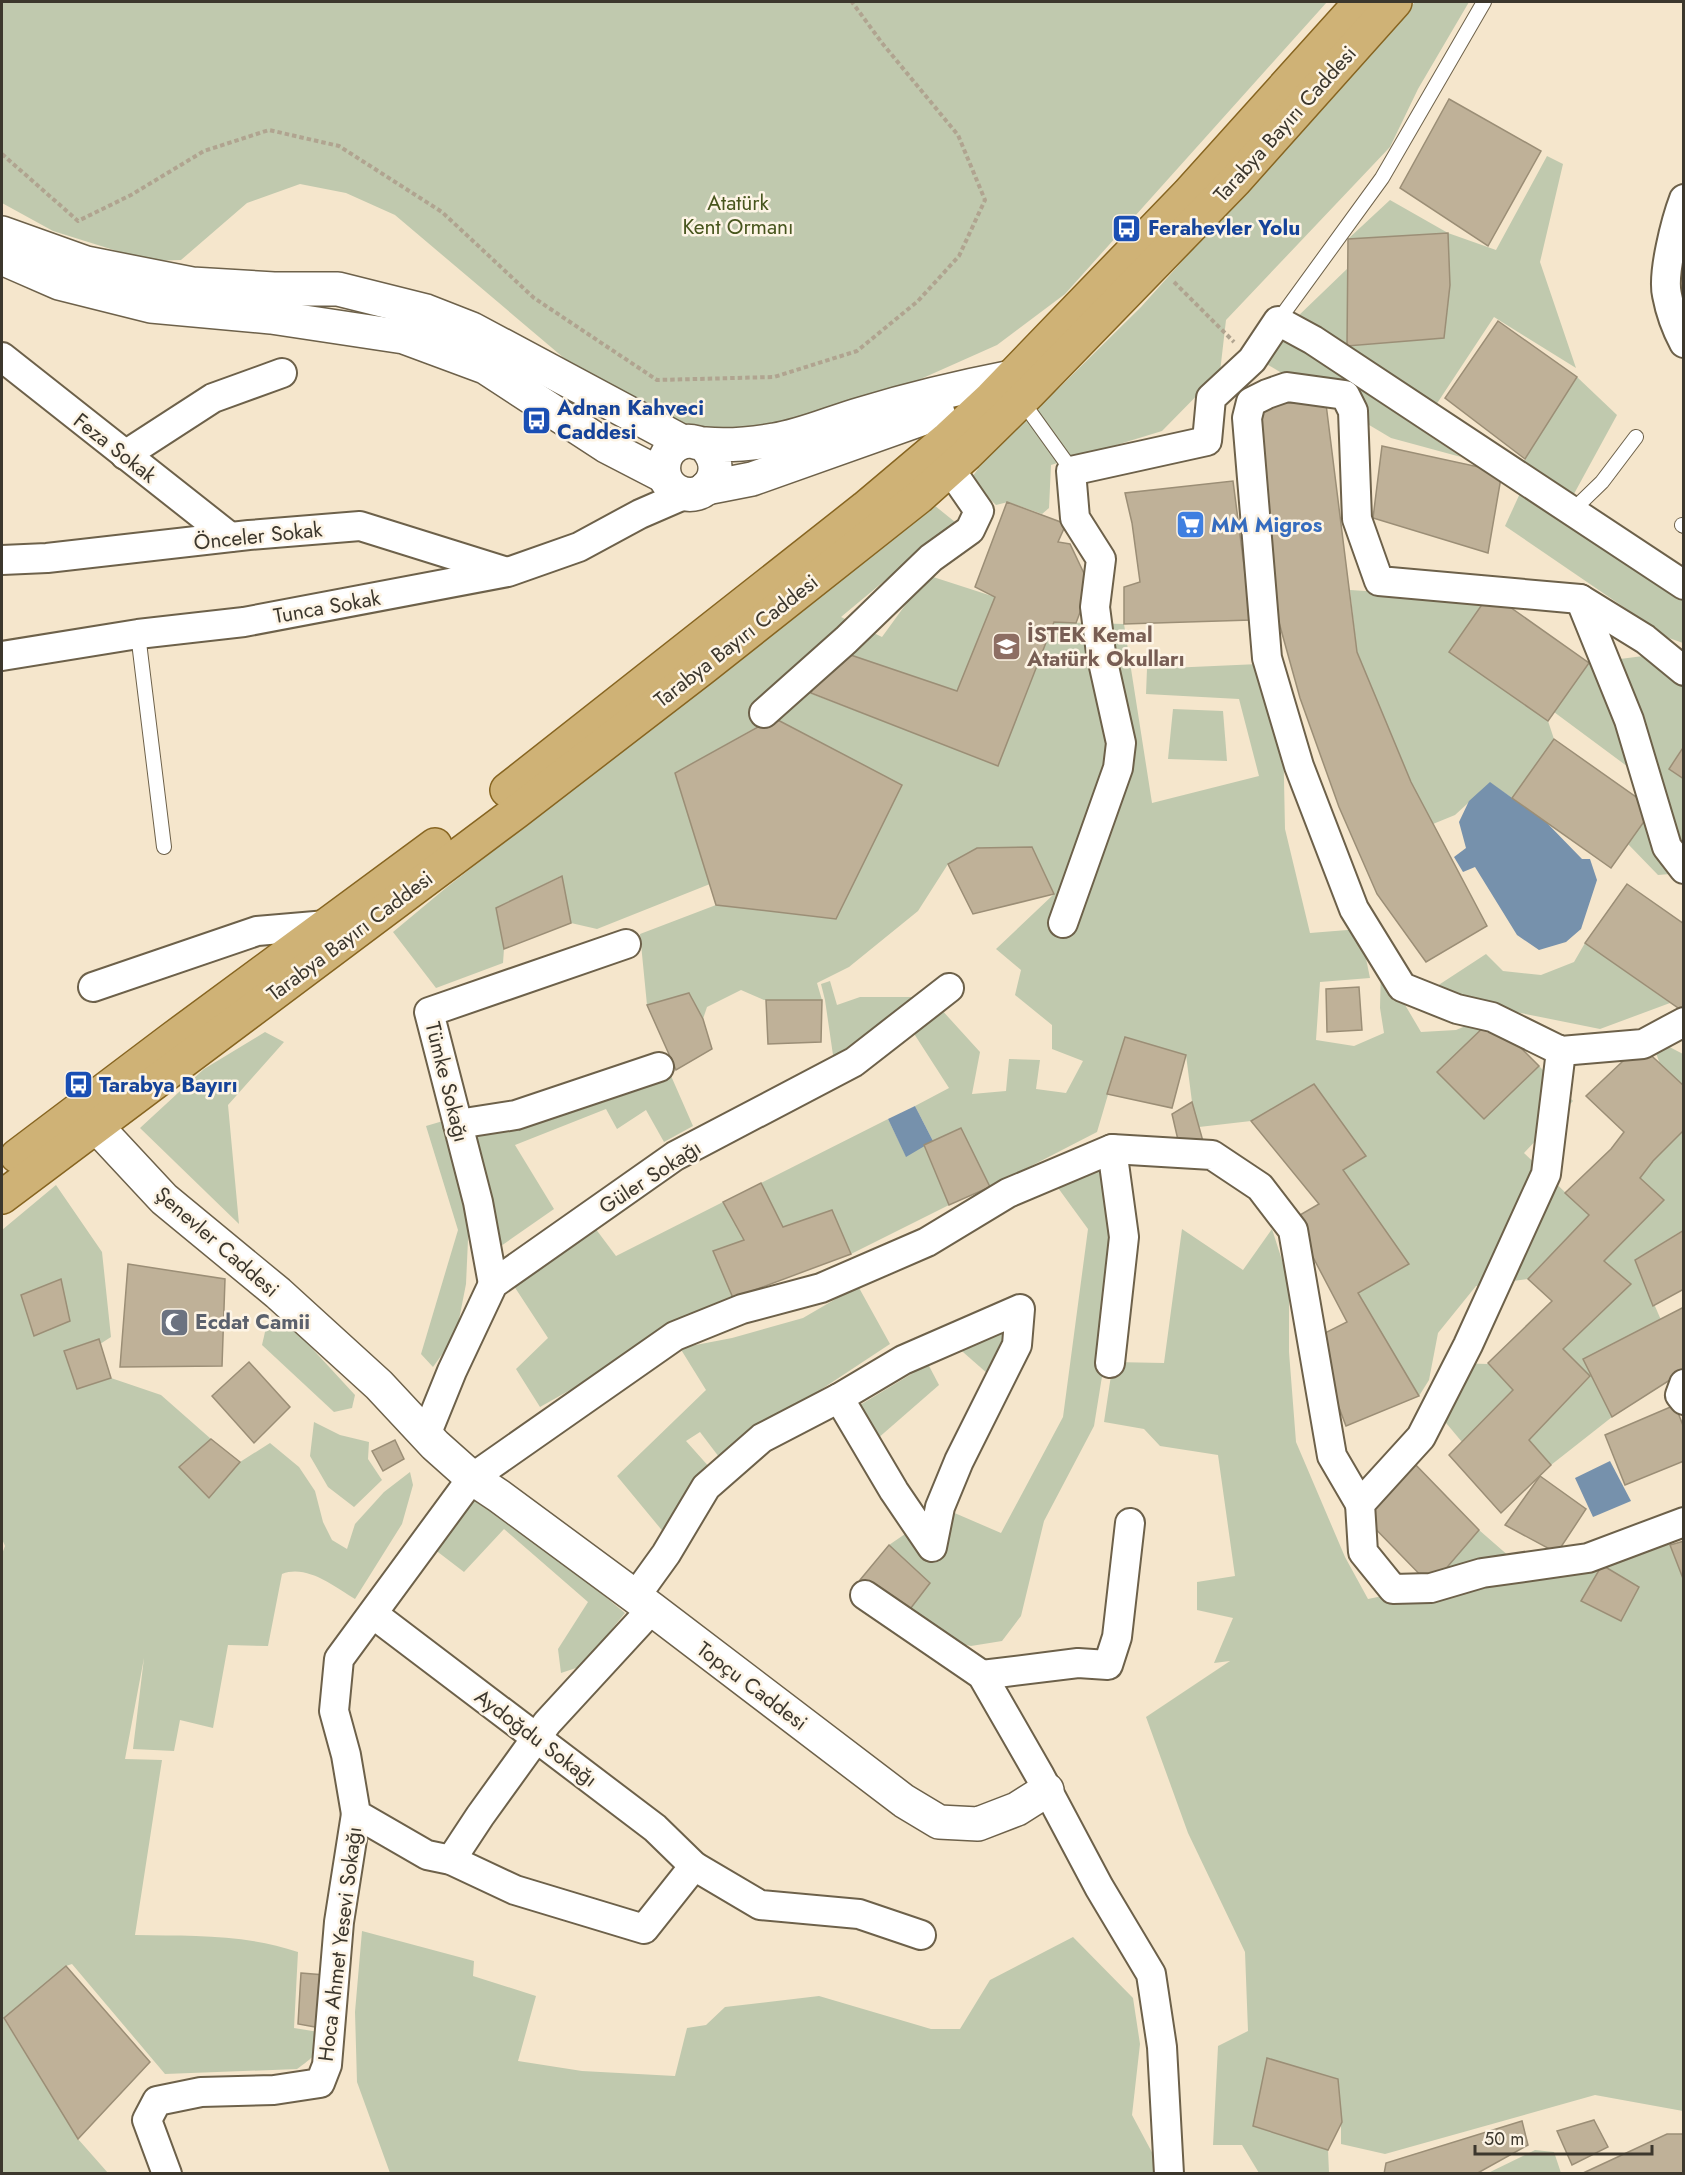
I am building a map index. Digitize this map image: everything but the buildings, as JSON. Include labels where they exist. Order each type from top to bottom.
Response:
[{"type":"main road","name":"Tarabya Bayırı Caddesi","points":[[1013,392],[1361,2]]},
{"type":"main road","name":"Tarabya Bayırı Caddesi","points":[[90,1116],[83,1093],[93,1072],[150,1028],[190,998],[211,987],[256,976],[452,832],[681,654],[938,464],[1013,392],[1155,263],[1235,181],[1395,2]]},
{"type":"main road","points":[[2,233],[86,263],[192,284],[338,290],[426,311],[472,329],[580,389],[693,443],[711,451],[716,465],[713,481],[681,484],[663,468],[667,454],[674,446],[693,443],[749,444],[778,440],[940,392],[1013,392]]},
{"type":"main road","points":[[2,258],[59,283],[151,306],[271,317],[404,337],[485,367],[606,446],[681,484],[752,479],[905,425],[1013,392]]},
{"type":"main road","points":[[905,425],[913,425],[927,432],[938,464]]},
{"type":"main road","name":"Tarabya Bayırı Caddesi","points":[[2,1169],[90,1116],[554,783],[919,496],[938,464]]},
{"type":"main road","name":"Tarabya Bayırı Caddesi","points":[[2,1197],[90,1116]]},
{"type":"main road","name":"Şenevler Caddesi","points":[[90,1116],[164,1199],[286,1301],[379,1385],[426,1435],[472,1478]]},
{"type":"main road","name":"Topçu Caddesi","points":[[472,1478],[644,1603],[904,1802],[939,1822],[978,1824],[1017,1809],[1047,1790]]},
{"type":"street","points":[[1683,199],[1671,246],[1666,292],[1683,343]]},
{"type":"street","points":[[1063,923],[1118,768],[1121,743],[1101,654],[1095,607],[1101,559],[1075,518],[1077,474],[1207,441],[1210,398],[1246,365],[1278,321],[1313,340],[1683,585]]},
{"type":"street","name":"Feza Sokak","points":[[2,357],[230,537]]},
{"type":"street","points":[[1246,365],[1287,387],[1345,395],[1353,411],[1357,519],[1379,581],[1580,599],[1645,639],[1683,670]]},
{"type":"street","points":[[124,455],[213,398],[282,373]]},
{"type":"street","points":[[1287,387],[1251,402],[1247,418],[1267,658],[1299,766],[1354,909],[1402,987],[1457,1009],[1492,1017],[1561,1051],[1643,1044],[1683,1022]]},
{"type":"street","points":[[764,713],[846,640],[932,558],[970,530],[979,511],[938,464]]},
{"type":"street","name":"Tunca Sokak","points":[[2,656],[138,634],[244,622],[508,572],[579,548],[640,514],[681,484]]},
{"type":"street","name":"Önceler Sokak","points":[[2,560],[117,551],[230,537],[360,526],[508,572]]},
{"type":"street","points":[[1580,599],[1629,720],[1667,847],[1683,869]]},
{"type":"street","points":[[93,987],[257,931],[327,925]]},
{"type":"street","name":"Tümke Sokağı","points":[[493,1284],[478,1202],[429,1012],[626,944]]},
{"type":"street","name":"Güler Sokağı","points":[[426,1435],[452,1371],[493,1284],[675,1156],[854,1062],[949,988]]},
{"type":"street","points":[[1360,1504],[1421,1437],[1468,1345],[1546,1174],[1561,1051]]},
{"type":"street","points":[[458,1124],[516,1115],[659,1067]]},
{"type":"street","points":[[1110,1363],[1124,1237],[1112,1149]]},
{"type":"street","points":[[694,1866],[644,1929],[515,1890],[452,1860],[427,1855],[356,1814],[346,1755],[334,1711],[339,1659],[472,1478],[675,1336],[742,1309],[821,1288],[927,1242],[1008,1193],[1112,1149],[1212,1155],[1260,1187],[1293,1230],[1332,1456],[1360,1504],[1364,1552],[1393,1589],[1431,1588],[1482,1573],[1588,1558],[1683,1522]]},
{"type":"street","points":[[452,1860],[536,1737],[644,1603],[666,1554],[706,1487],[762,1438],[839,1398],[903,1360],[1020,1310],[1017,1345],[955,1470],[940,1507],[932,1547],[894,1491],[839,1398]]},
{"type":"street","points":[[982,1675],[1078,1663],[1108,1665],[1117,1637],[1130,1523]]},
{"type":"street","points":[[865,1595],[982,1675],[1099,1887],[1151,1974],[1162,2047],[1169,2174]]},
{"type":"street","name":"Aydoğdu Sokağı","points":[[373,1614],[655,1828],[694,1866],[760,1905],[859,1914],[921,1935]]},
{"type":"street","name":"Hoca Ahmet Yesevi Sokağı","points":[[167,2174],[147,2120],[157,2101],[201,2092],[274,2090],[320,2083],[327,2065],[339,1922],[356,1814]]},
{"type":"lane","points":[[1278,321],[1382,178],[1484,2]]},
{"type":"lane","points":[[1013,392],[1077,474]]},
{"type":"lane","points":[[1571,512],[1602,482],[1636,437]]},
{"type":"lane","points":[[138,634],[164,847]]},
{"type":"path","points":[[2,154],[78,221],[131,195],[204,151],[269,130],[339,147],[442,212],[534,298],[657,380],[774,377],[857,351],[918,301],[959,256],[985,200],[958,135],[882,43],[852,2]]},
{"type":"path","points":[[1155,263],[1246,365]]},
{"type":"green space","name":"Atatürk Kent Ormanı","points":[[2,2],[1327,2],[1065,294],[997,345],[896,390],[804,424],[726,432],[657,417],[584,375],[395,215],[346,193],[300,184],[247,203],[181,260],[149,261],[53,231],[2,203]]},
{"type":"green space","points":[[1415,2],[1469,2],[1418,89],[1390,147],[1226,320],[1220,372],[1162,431],[1051,465],[1049,508],[1042,514],[1008,502],[996,505],[970,480],[1003,434],[1060,387],[1141,307]]},
{"type":"green space","points":[[1547,156],[1563,164],[1540,262],[1576,368],[1494,317],[1432,411],[1295,319],[1348,268],[1347,346],[1444,338],[1450,285],[1348,239],[1390,200],[1448,233],[1496,250]]},
{"type":"green space","points":[[1277,332],[1461,457],[1391,438],[1260,360]]},
{"type":"green space","points":[[1577,377],[1617,415],[1569,503],[1521,470],[1525,459]]},
{"type":"green space","points":[[1522,489],[1683,596],[1683,643],[1669,638],[1505,526]]},
{"type":"green space","points":[[929,501],[955,522],[841,617],[882,637],[927,575],[995,597],[957,691],[830,648],[762,724],[675,773],[710,884],[597,929],[571,923],[561,876],[496,908],[504,949],[503,963],[436,988],[393,932],[715,677]]},
{"type":"green space","points":[[1350,590],[1486,599],[1449,652],[1548,721],[1554,739],[1512,798],[1490,783],[1455,815],[1433,824],[1411,782],[1357,652]]},
{"type":"green space","points":[[1054,622],[1124,624],[1152,803],[1259,776],[1239,699],[1146,694],[1147,669],[1259,664],[1283,730],[1285,829],[1310,933],[1360,929],[1370,978],[1320,982],[1316,1040],[1354,1046],[1384,1033],[1380,1008],[1381,964],[1421,1032],[1456,1030],[1485,1018],[1492,1019],[1438,1072],[1484,1119],[1539,1066],[1573,1101],[1524,1153],[1589,1215],[1528,1279],[1476,1286],[1438,1333],[1429,1380],[1419,1396],[1358,1293],[1408,1264],[1343,1170],[1366,1156],[1314,1084],[1251,1121],[1199,1127],[1192,1102],[1186,1055],[1125,1037],[1097,1132],[990,1187],[961,1128],[933,1141],[915,1106],[949,1088],[911,1029],[940,1008],[980,1052],[972,1094],[1006,1091],[1009,1059],[1040,1060],[1036,1089],[1066,1093],[1083,1061],[1052,1049],[1052,1025],[1015,995],[1021,970],[996,949],[1054,894],[1032,847],[977,848],[948,864],[918,911],[849,967],[817,983],[822,1000],[764,1000],[741,990],[707,1007],[703,1019],[689,993],[647,1005],[640,934],[716,905],[836,919],[901,785],[774,718],[804,691],[998,765]]},
{"type":"green space","points":[[1651,655],[1683,683],[1683,746],[1669,769],[1683,779],[1683,873],[1658,875],[1628,844],[1651,784],[1554,712],[1589,663]]},
{"type":"green space","points":[[1173,709],[1223,711],[1227,761],[1168,759]]},
{"type":"green space","points":[[1585,943],[1670,1003],[1600,1029],[1471,1003],[1434,988],[1486,954],[1503,971],[1541,975],[1574,962]]},
{"type":"green space","points":[[830,981],[837,1005],[860,997],[914,997],[859,1050],[833,1055],[821,984]]},
{"type":"green space","points":[[265,1032],[284,1042],[228,1105],[239,1224],[140,1128],[204,1069]]},
{"type":"green space","points":[[1650,1037],[1683,1054],[1683,1086],[1660,1064]]},
{"type":"green space","points":[[668,1069],[693,1126],[664,1142],[646,1110],[617,1129],[606,1109],[515,1145],[554,1209],[501,1246],[467,1129]]},
{"type":"green space","points":[[888,1119],[906,1156],[924,1145],[949,1205],[851,1254],[832,1211],[783,1227],[761,1183]]},
{"type":"green space","points":[[443,1121],[469,1218],[466,1284],[456,1335],[433,1367],[421,1354],[458,1230],[426,1126]]},
{"type":"green space","points":[[1683,1130],[1683,1230],[1635,1260],[1661,1320],[1612,1417],[1551,1465],[1529,1440],[1590,1377],[1563,1349],[1631,1284],[1604,1261],[1664,1200],[1640,1178]]},
{"type":"green space","points":[[1114,1155],[1105,1358],[1094,1426],[1044,1521],[1021,1616],[1002,1641],[971,1646],[934,1638],[904,1617],[930,1583],[889,1545],[943,1508],[1001,1533],[1063,1417],[1088,1229],[1053,1181]]},
{"type":"green space","points":[[56,1185],[102,1252],[111,1337],[100,1344],[98,1339],[64,1351],[77,1389],[111,1378],[161,1395],[211,1439],[180,1467],[209,1498],[240,1462],[270,1443],[299,1467],[315,1491],[323,1522],[332,1540],[347,1549],[355,1524],[384,1492],[410,1472],[413,1485],[402,1524],[355,1599],[311,1574],[291,1572],[282,1574],[268,1646],[228,1645],[213,1728],[180,1720],[174,1751],[133,1749],[144,1658],[125,1759],[162,1760],[135,1935],[238,1939],[298,1952],[294,2028],[325,2033],[319,2049],[297,2069],[165,2074],[72,1964],[66,1966],[4,2019],[78,2139],[108,2173],[2,2173],[2,1554],[5,1546],[2,1539],[2,1230]],"holes":[[[61,1279],[69,1320],[34,1335],[21,1295]]]},
{"type":"green space","points":[[723,1202],[744,1240],[733,1298],[540,1407],[516,1369],[548,1338],[512,1283],[592,1224],[616,1256]]},
{"type":"green space","points":[[1182,1229],[1243,1270],[1272,1229],[1289,1282],[1289,1352],[1296,1442],[1345,1557],[1368,1599],[1431,1586],[1479,1530],[1526,1571],[1637,1545],[1670,1545],[1684,1581],[1683,2111],[1595,2095],[1385,2154],[1341,2144],[1341,2118],[1253,2126],[1328,2150],[1329,2173],[1259,2173],[1242,2145],[1213,2145],[1218,2046],[1248,2031],[1245,1952],[1188,1833],[1146,1717],[1230,1661],[1214,1663],[1233,1618],[1197,1610],[1197,1582],[1235,1576],[1218,1455],[1160,1446],[1144,1429],[1104,1422],[1113,1362],[1164,1363]],"holes":[[[1602,1565],[1639,1587],[1621,1621],[1581,1601]]]},
{"type":"green space","points":[[858,1286],[890,1344],[719,1457],[700,1432],[686,1441],[711,1469],[665,1534],[617,1476],[706,1390],[680,1348],[732,1338],[803,1318]]},
{"type":"green space","points":[[268,1319],[295,1330],[355,1395],[352,1408],[334,1412],[262,1345]]},
{"type":"green space","points":[[1006,1327],[1000,1353],[988,1374],[955,1345]]},
{"type":"green space","points":[[1453,1363],[1488,1364],[1513,1390],[1462,1442],[1431,1405]]},
{"type":"green space","points":[[928,1364],[939,1385],[869,1446],[850,1411]]},
{"type":"green space","points":[[314,1422],[340,1435],[369,1442],[368,1459],[382,1480],[354,1507],[328,1487],[310,1456]]},
{"type":"green space","points":[[479,1492],[625,1613],[582,1666],[561,1673],[558,1649],[588,1602],[504,1529],[464,1572],[434,1549]]},
{"type":"green space","points":[[362,1931],[474,1961],[473,1976],[536,1996],[518,2061],[582,2071],[675,2076],[687,2028],[706,2025],[725,2007],[819,1996],[931,2029],[960,2029],[990,1980],[1073,1937],[1133,1998],[1140,2044],[1132,2115],[1163,2173],[390,2173],[357,2082],[355,2012]]},
{"type":"green space","points":[[1535,2150],[1554,2152],[1561,2173],[1488,2173]]},
{"type":"water","points":[[1490,782],[1547,823],[1582,859],[1590,859],[1597,880],[1581,929],[1566,942],[1539,950],[1517,935],[1475,867],[1463,872],[1454,857],[1466,848],[1459,822],[1469,801]]},
{"type":"water","points":[[915,1106],[933,1141],[906,1157],[888,1119]]},
{"type":"water","points":[[1610,1461],[1631,1501],[1593,1517],[1575,1478]]},
{"type":"place","name":"Ferahevler Yolu","points":[[1127,228]]},
{"type":"place","name":"Adnan Kahveci Caddesi","points":[[536,420]]},
{"type":"place","name":"MM Migros","points":[[1190,525]]},
{"type":"place","name":"İSTEK Kemal Atatürk Okulları","points":[[1006,647]]},
{"type":"place","name":"Tarabya Bayırı","points":[[78,1085]]},
{"type":"place","name":"Ecdat Camii","points":[[174,1322]]}]
